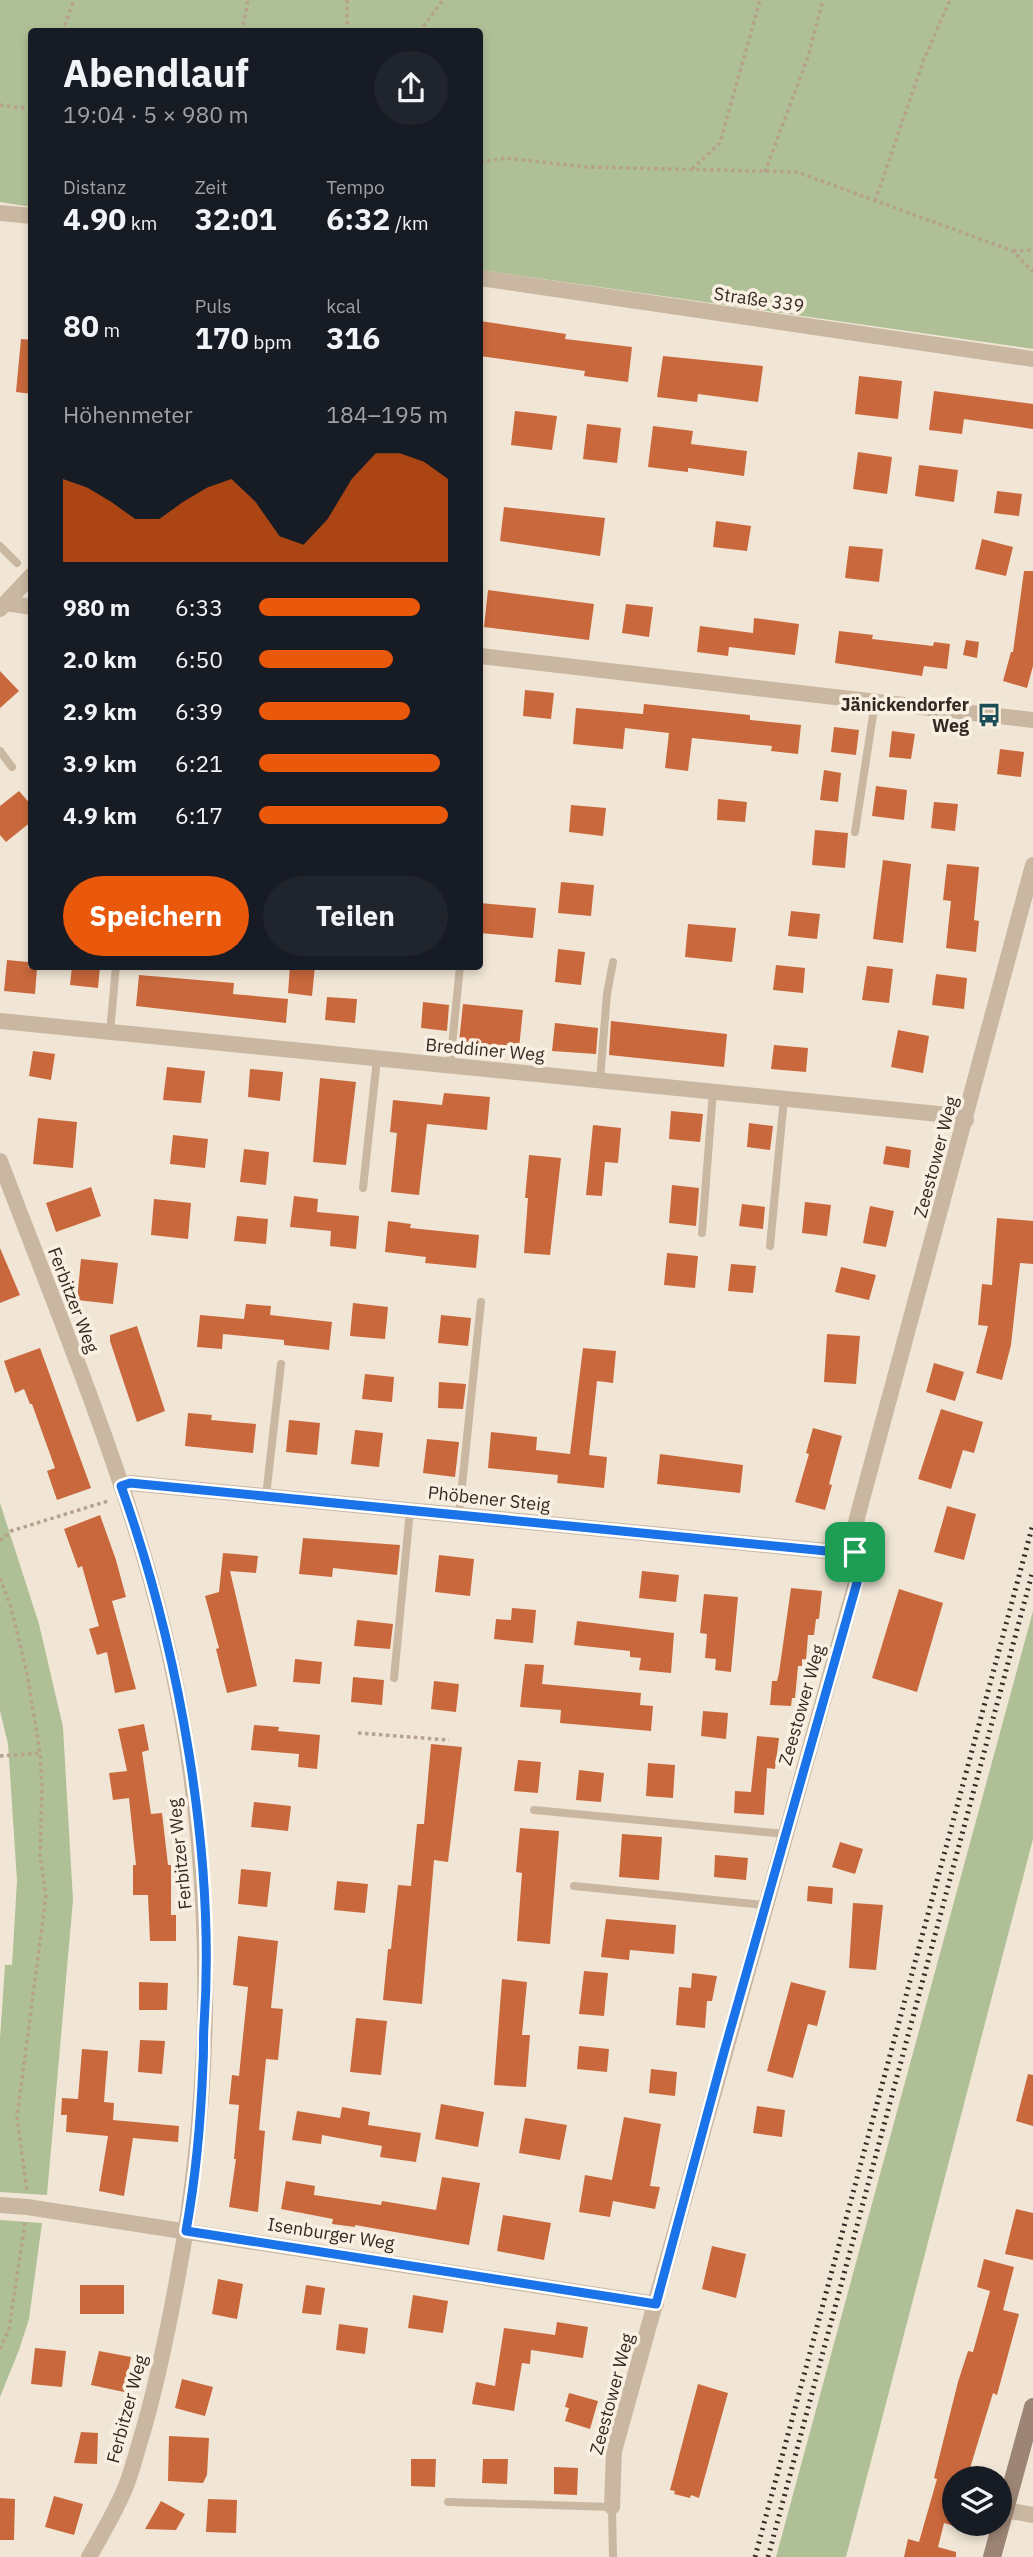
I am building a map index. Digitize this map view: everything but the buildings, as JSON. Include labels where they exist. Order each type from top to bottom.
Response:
[{"type":"street","points":[[0,213],[28,216]]},
{"type":"street","name":"Straße 339","points":[[483,278],[1033,359]]},
{"type":"street","points":[[3,606],[28,579]]},
{"type":"street","points":[[3,606],[28,607]]},
{"type":"street","points":[[483,656],[1033,720]]},
{"type":"street","name":"Zeestower Weg","points":[[612,2507],[614,2451],[858,1579],[853,1538],[1033,865]]},
{"type":"street","name":"Breddiner Weg","points":[[0,1021],[784,1098],[949,1115],[966,1120]]},
{"type":"street","name":"Ferbitzer Weg","points":[[0,1161],[122,1491],[158,1608],[178,1699],[201,1858],[206,1930],[207,2006],[195,2162],[170,2320],[126,2486],[89,2557]]},
{"type":"street","name":"Phöbener Steig","points":[[122,1491],[130,1483],[855,1552]]},
{"type":"street","name":"Isenburger Weg","points":[[0,2205],[656,2304]]},
{"type":"street","points":[[1012,2484],[1033,2407]]},
{"type":"street","points":[[1012,2511],[1033,2515]]},
{"type":"street","points":[[992,2557],[998,2536]]},
{"type":"lane","points":[[0,546],[17,563]]},
{"type":"lane","points":[[855,831],[875,702]]},
{"type":"lane","points":[[0,751],[12,767]]},
{"type":"lane","points":[[600,1080],[607,994],[613,962]]},
{"type":"lane","points":[[110,1032],[116,970]]},
{"type":"lane","points":[[450,1065],[460,970]]},
{"type":"lane","points":[[363,1188],[377,1059]]},
{"type":"lane","points":[[702,1233],[713,1091]]},
{"type":"lane","points":[[770,1246],[784,1098]]},
{"type":"lane","points":[[459,1515],[481,1302]]},
{"type":"lane","points":[[266,1496],[281,1364]]},
{"type":"lane","points":[[394,1678],[410,1510]]},
{"type":"lane","points":[[534,1810],[785,1833]]},
{"type":"lane","points":[[574,1886],[765,1905]]},
{"type":"lane","points":[[448,2502],[612,2507]]},
{"type":"lane","name":"Zeestower Weg","points":[[612,2507],[613,2557]]},
{"type":"path","points":[[64,28],[75,0]]},
{"type":"path","points":[[243,28],[248,0]]},
{"type":"path","points":[[346,0],[347,28]]},
{"type":"path","points":[[422,28],[443,0]]},
{"type":"path","points":[[691,170],[720,143],[760,0]]},
{"type":"path","points":[[765,172],[808,57],[823,0]]},
{"type":"path","points":[[875,201],[924,59],[950,0]]},
{"type":"path","points":[[0,105],[28,108]]},
{"type":"path","points":[[483,162],[506,159],[586,167],[797,172],[1013,251],[1033,250]]},
{"type":"path","points":[[1013,251],[1033,272]]},
{"type":"path","points":[[0,1541],[10,1531],[122,1491]]},
{"type":"path","points":[[0,1578],[11,1607],[27,1674],[40,1754],[42,1789],[40,1855],[46,1896],[17,2117],[28,2196]]},
{"type":"path","points":[[358,1733],[449,1740]]},
{"type":"path","points":[[0,1756],[40,1754]]},
{"type":"path","points":[[0,2349],[9,2329],[26,2217]]},
{"type":"green space","points":[[0,0],[1033,0],[1033,349],[483,270],[483,28],[28,28],[28,207],[0,202]]},
{"type":"green space","points":[[0,1503],[39,1624],[63,1727],[73,1900],[47,2195],[0,2192],[0,2039],[5,1965],[12,1965],[17,1881],[8,1744],[0,1711]]},
{"type":"green space","points":[[1033,1611],[1033,1839],[846,2557],[776,2557]]},
{"type":"green space","points":[[0,2220],[42,2223],[29,2319],[0,2397]]},
{"type":"railway","points":[[755,2557],[1033,1524]]},
{"type":"railway","points":[[768,2557],[1033,1570]]},
{"type":"place","name":"Jänickendorfer Weg","points":[[989,715]]},
{"type":"route","points":[[130,1483],[855,1552],[858,1579],[724,2052],[656,2304],[186,2231],[195,2162],[207,2006],[201,1858],[178,1699],[158,1608],[121,1486],[130,1483]]}]
